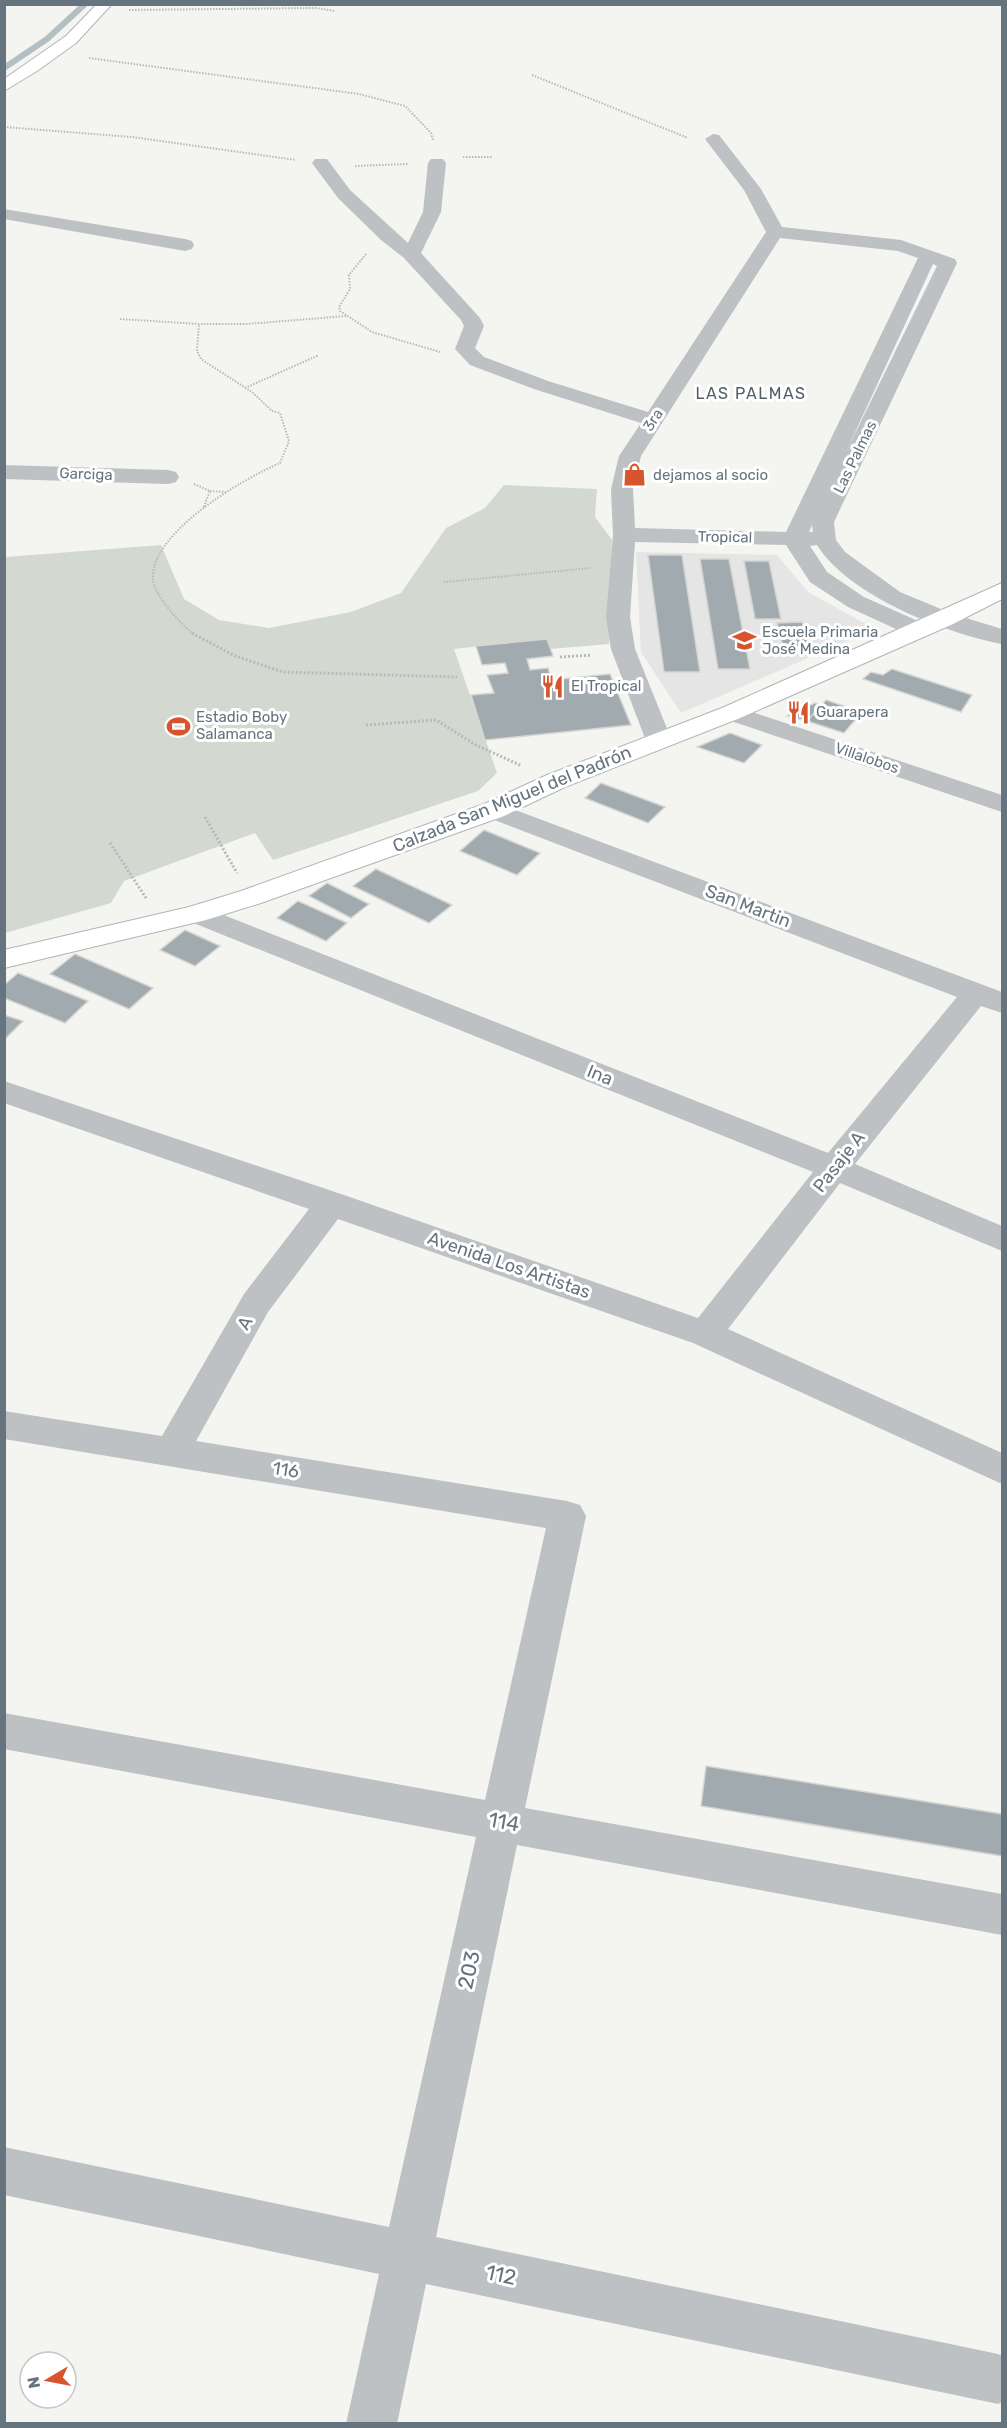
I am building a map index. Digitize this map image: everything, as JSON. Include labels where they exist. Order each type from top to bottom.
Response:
[{"type":"main road","points":[[4,86],[78,36],[103,7]]},
{"type":"main road","name":"Calzada San Miguel del Padrón","points":[[4,959],[196,914],[251,897],[494,810],[556,782],[731,713],[944,619],[1002,590]]},
{"type":"street","points":[[715,141],[752,189],[775,232]]},
{"type":"street","points":[[411,254],[432,212],[437,163]]},
{"type":"street","points":[[322,165],[344,194],[387,236],[411,254],[471,318],[474,326],[465,349],[477,361],[541,385],[653,420]]},
{"type":"street","points":[[4,214],[185,245]]},
{"type":"street","name":"Las Palmas","points":[[775,232],[901,246],[948,263],[823,522],[825,540]]},
{"type":"street","name":"3ra","points":[[659,741],[623,649],[618,617],[624,535],[622,489],[630,456],[775,232]]},
{"type":"street","name":"Las Palmas","points":[[794,539],[928,256]]},
{"type":"street","name":"Garciga","points":[[4,472],[168,477]]},
{"type":"street","name":"Tropical","points":[[624,535],[825,540]]},
{"type":"street","points":[[794,539],[818,577],[856,602],[918,630]]},
{"type":"street","points":[[825,540],[836,557],[892,597],[944,619],[1002,637]]},
{"type":"street","name":"Villalobos","points":[[731,713],[1002,804]]},
{"type":"street","name":"San Martin","points":[[494,810],[989,998]]},
{"type":"street","name":"Ina","points":[[196,914],[834,1168],[1002,1239]]},
{"type":"street","name":"Pasaje A","points":[[705,1334],[834,1168],[989,998]]},
{"type":"street","name":"Avenida Los Artistas","points":[[4,1091],[705,1334],[1002,1469]]},
{"type":"street","name":"A","points":[[172,1452],[256,1303],[332,1203]]},
{"type":"street","name":"116","points":[[4,1425],[567,1516]]},
{"type":"street","name":"203","points":[[371,2424],[567,1516]]},
{"type":"street","name":"114","points":[[4,1731],[1002,1915]]},
{"type":"street","name":"112","points":[[4,2171],[998,2379]]},
{"type":"path","points":[[103,7],[316,8],[335,11]]},
{"type":"path","points":[[4,127],[132,137],[322,165],[437,163],[431,133],[405,106],[322,87],[53,54]]},
{"type":"path","points":[[532,75],[684,138],[715,141]]},
{"type":"path","points":[[387,236],[364,256],[349,275],[350,289],[339,307],[340,311],[372,332],[477,361]]},
{"type":"path","points":[[120,319],[199,324],[248,324],[346,316]]},
{"type":"path","points":[[199,324],[196,351],[201,359],[245,388],[272,411],[280,413],[289,441],[280,463],[261,470],[226,492],[179,528],[161,553],[155,567],[153,579],[159,594],[189,631],[215,646],[265,667],[283,672],[457,677]]},
{"type":"path","points":[[245,388],[319,355]]},
{"type":"path","points":[[210,491],[226,492]]},
{"type":"path","points":[[444,582],[576,568],[621,568]]},
{"type":"path","points":[[366,725],[436,720],[476,745],[556,782]]},
{"type":"path","points":[[205,817],[251,897]]},
{"type":"path","points":[[110,843],[161,921]]},
{"type":"shaded area","points":[[504,485],[597,489],[595,517],[612,540],[609,644],[550,649],[546,639],[454,649],[497,773],[478,791],[273,860],[255,833],[124,881],[111,903],[5,933],[5,557],[161,545],[184,599],[219,620],[269,628],[351,612],[401,593],[446,528],[485,508]]},
{"type":"shaded area","name":"Escuela Primaria José Medina","points":[[636,552],[777,555],[808,592],[875,629],[681,713],[641,652]]},
{"type":"building","points":[[648,555],[682,555],[700,672],[664,672]]},
{"type":"building","points":[[700,559],[729,559],[750,669],[718,669]]},
{"type":"building","points":[[744,561],[769,561],[781,619],[755,619]]},
{"type":"building","points":[[802,622],[811,655],[785,655],[777,623]]},
{"type":"building","name":"El Tropical","points":[[547,639],[553,656],[527,659],[530,670],[548,668],[552,680],[610,674],[631,725],[485,740],[471,695],[494,693],[487,675],[508,673],[505,663],[482,665],[476,646]]},
{"type":"building","points":[[892,669],[972,695],[961,712],[863,679],[871,672],[883,675]]},
{"type":"building","points":[[826,700],[862,712],[844,733],[807,721]]},
{"type":"building","points":[[815,703],[822,705],[807,721],[787,716]]},
{"type":"building","points":[[730,733],[762,745],[744,763],[697,747]]},
{"type":"building","points":[[601,783],[665,807],[648,823],[585,798]]},
{"type":"building","points":[[484,830],[540,853],[517,875],[460,851]]},
{"type":"building","points":[[376,869],[452,905],[429,923],[353,886]]},
{"type":"building","points":[[327,883],[369,904],[351,918],[309,896]]},
{"type":"building","points":[[298,901],[347,923],[326,941],[277,918]]},
{"type":"building","points":[[185,930],[220,946],[195,966],[160,950]]},
{"type":"building","points":[[75,954],[153,988],[129,1009],[50,974]]},
{"type":"building","points":[[18,973],[88,1001],[65,1023],[4,998],[4,985]]},
{"type":"building","points":[[4,1015],[23,1021],[4,1040]]},
{"type":"building","points":[[706,1766],[1002,1814],[1002,1856],[701,1806]]},
{"type":"waterway","points":[[4,68],[47,39],[85,4]]},
{"type":"place","name":"dejamos al socio","points":[[635,475]]},
{"type":"place","name":"Escuela Primaria José Medina","points":[[744,641]]},
{"type":"place","name":"El Tropical","points":[[553,686]]},
{"type":"place","name":"Guarapera","points":[[798,712]]},
{"type":"place","name":"Estadio Boby Salamanca","points":[[178,726]]},
{"type":"district","name":"LAS PALMAS","points":[[751,393]]}]
